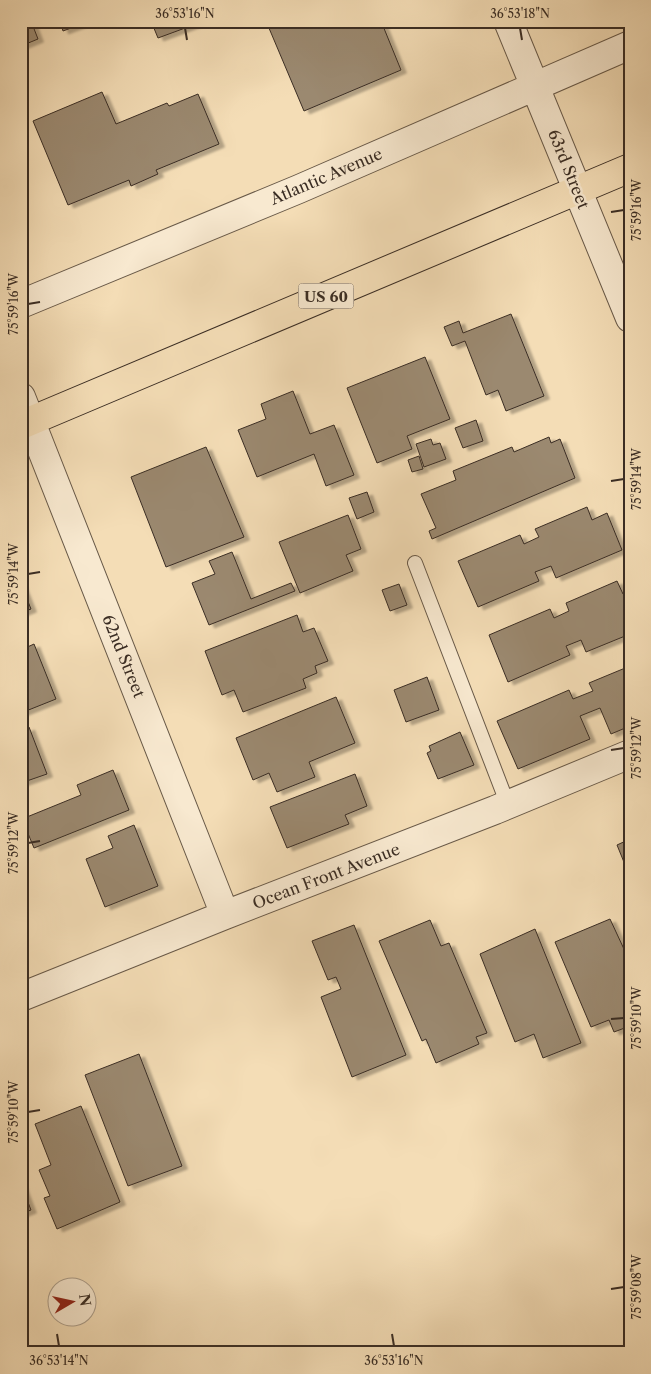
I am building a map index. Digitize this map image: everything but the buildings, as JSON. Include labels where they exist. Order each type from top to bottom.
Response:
[{"type":"highway","name":"US 60","points":[[24,414],[630,168]]},
{"type":"street","name":"63rd Street","points":[[508,21],[536,85],[630,318]]},
{"type":"street","name":"Atlantic Avenue","points":[[21,304],[299,189],[630,45]]},
{"type":"street","name":"62nd Street","points":[[24,414],[225,914]]},
{"type":"street","name":"Ocean Front Avenue","points":[[21,997],[225,914],[508,805],[630,754]]},
{"type":"lane","points":[[415,563],[508,805]]}]
